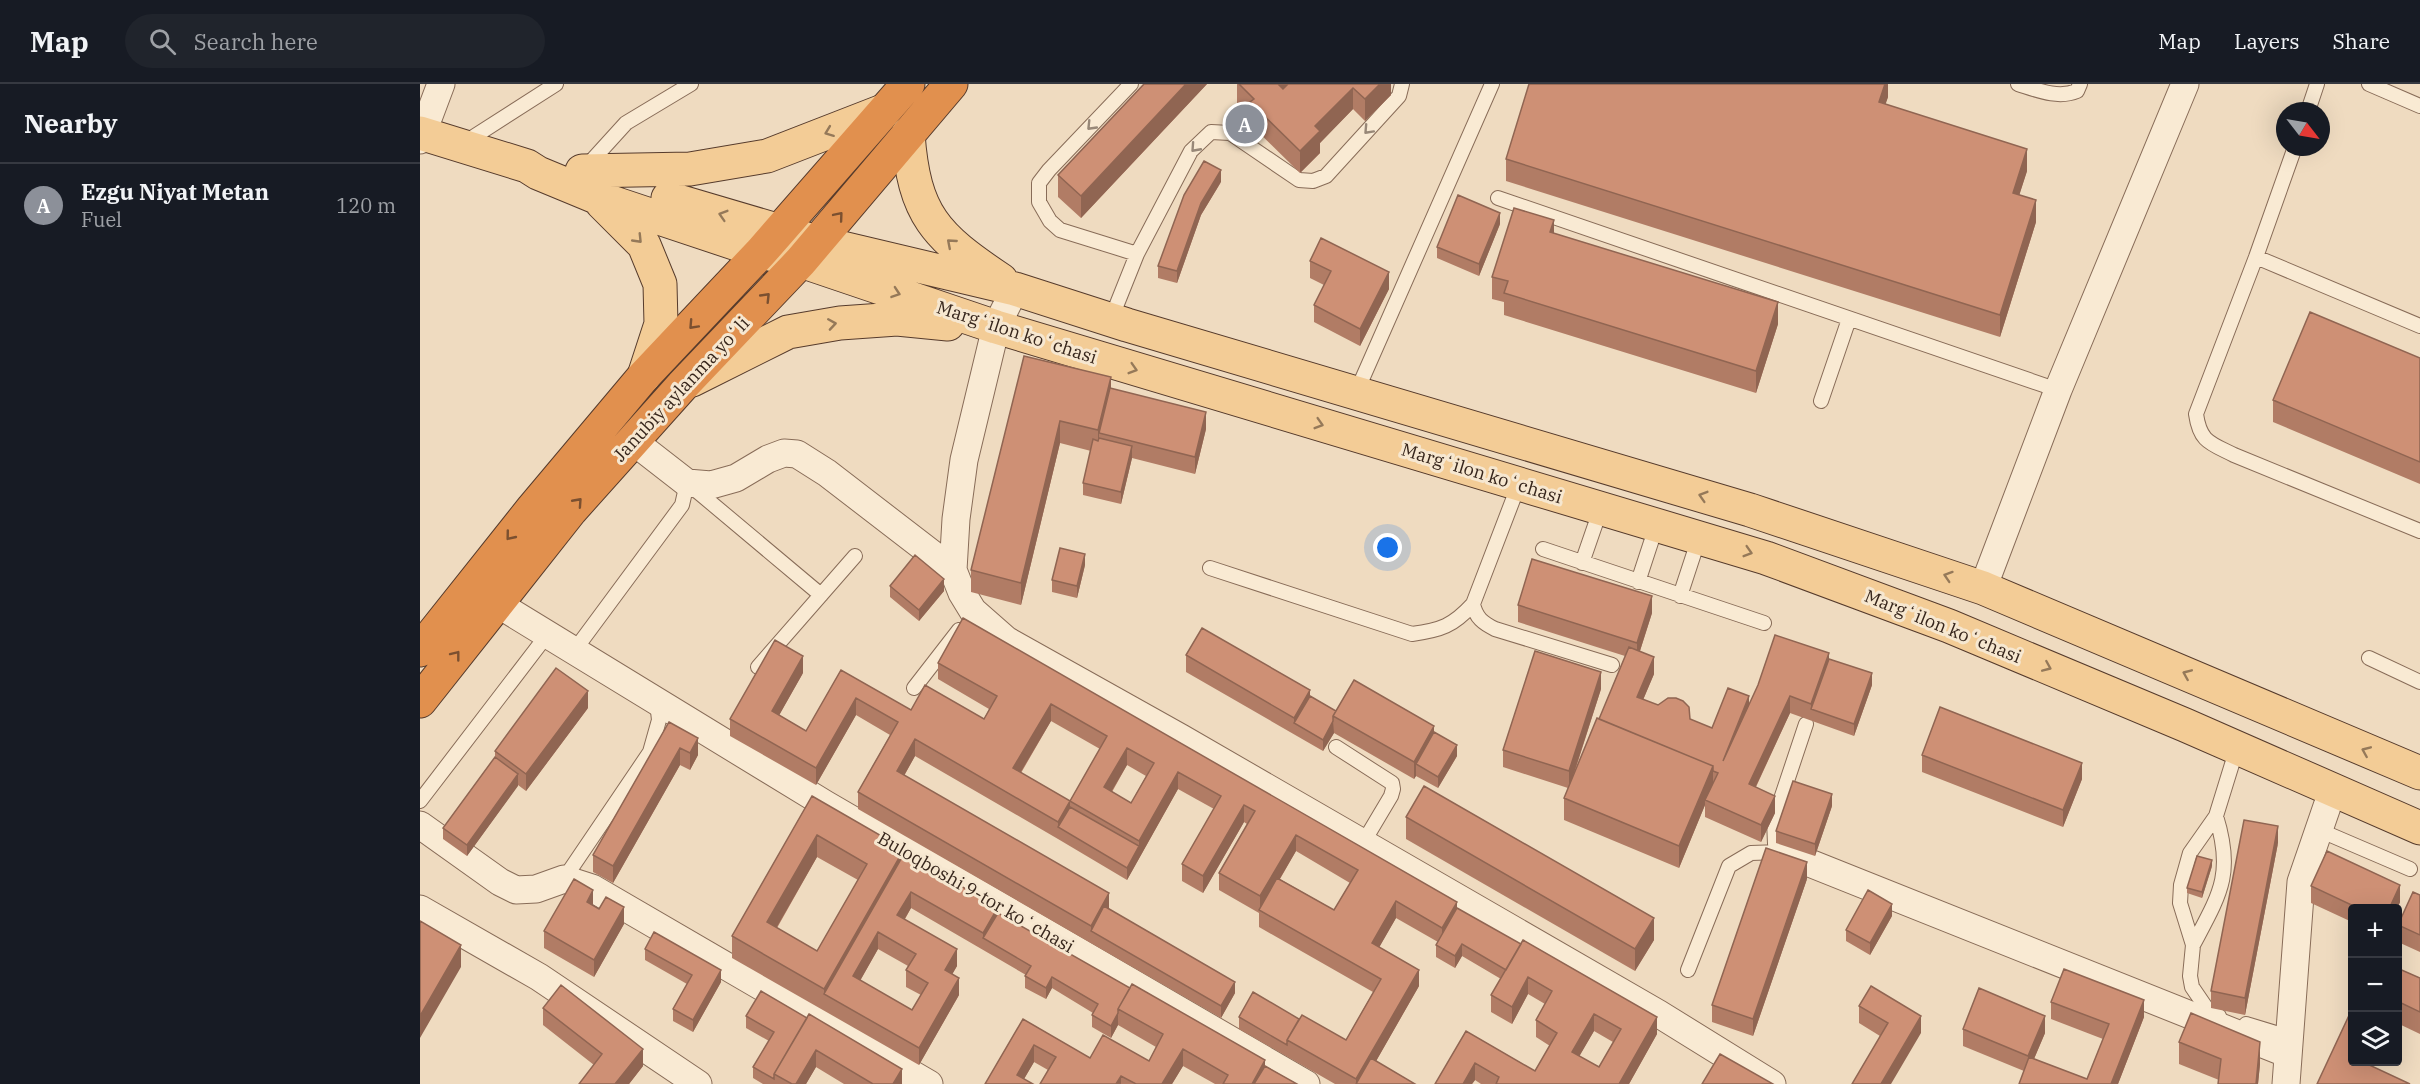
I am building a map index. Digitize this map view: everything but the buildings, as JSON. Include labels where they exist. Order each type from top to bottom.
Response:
[{"type":"highway","name":"Janubiy aylanma yoʻli","points":[[420,650],[533,508],[645,376],[770,242],[908,84]]},
{"type":"highway","name":"Janubiy aylanma yoʻli","points":[[420,701],[570,510],[809,251],[951,84]]},
{"type":"main road","points":[[589,184],[767,156],[884,111]]},
{"type":"main road","points":[[908,134],[910,168],[921,206],[942,235],[971,260],[1015,289]]},
{"type":"main road","name":"Margʻilon koʻchasi","points":[[421,136],[527,166],[548,164],[589,184],[770,242],[1015,289],[1750,510],[1983,588],[2420,773]]},
{"type":"main road","points":[[589,184],[644,244],[660,284],[662,324],[645,376]]},
{"type":"main road","name":"Margʻilon koʻchasi","points":[[809,251],[996,327],[1766,558],[1949,626],[2420,828]]},
{"type":"main road","points":[[682,386],[788,332],[840,323],[897,319],[996,327]]},
{"type":"street","points":[[421,136],[441,84]]},
{"type":"street","points":[[1983,588],[2058,390],[2186,84]]},
{"type":"street","points":[[1015,289],[996,327],[964,460],[956,519],[953,570],[962,593],[973,611],[1006,640],[1659,1014],[1772,1084]]},
{"type":"street","points":[[633,441],[687,483],[711,485],[736,478],[784,453],[797,454],[827,473],[953,570]]},
{"type":"street","name":"Buloqboshi 9-tor koʻchasi","points":[[495,603],[825,804],[1306,1084]]},
{"type":"street","points":[[2286,1084],[2301,882],[2333,789]]},
{"type":"street","points":[[420,825],[500,882],[516,890],[536,889],[564,879],[592,888],[929,1084]]},
{"type":"street","points":[[1782,852],[2288,1046]]},
{"type":"street","points":[[420,909],[539,976],[698,1084]]},
{"type":"lane","points":[[460,146],[556,84]]},
{"type":"lane","points":[[589,184],[626,123],[692,84]]},
{"type":"lane","points":[[1131,84],[1048,170],[1040,183],[1038,193],[1043,212],[1060,230],[1137,255]]},
{"type":"lane","points":[[1111,319],[1137,255],[1191,151],[1210,132],[1230,133],[1299,180],[1313,181],[1326,176],[1399,96],[1402,84]]},
{"type":"lane","points":[[1356,393],[1492,84]]},
{"type":"lane","points":[[2018,84],[2043,92],[2067,95],[2077,91],[2079,84]]},
{"type":"lane","points":[[2311,102],[2317,84]]},
{"type":"lane","points":[[2369,84],[2420,106]]},
{"type":"lane","points":[[2292,156],[2196,414],[2198,432],[2211,444],[2234,455],[2420,531]]},
{"type":"lane","points":[[1498,198],[2058,390]]},
{"type":"lane","points":[[2256,257],[2420,326]]},
{"type":"lane","points":[[1821,401],[1849,319]]},
{"type":"lane","points":[[574,651],[682,505],[687,483],[821,595]]},
{"type":"lane","points":[[1210,568],[1412,634],[1438,630],[1458,620],[1473,604],[1519,484]]},
{"type":"lane","points":[[1582,562],[1601,508]]},
{"type":"lane","points":[[1638,582],[1657,524]]},
{"type":"lane","points":[[1680,596],[1699,538]]},
{"type":"lane","points":[[1543,549],[1764,623]]},
{"type":"lane","points":[[758,667],[855,556]]},
{"type":"lane","points":[[1473,604],[1475,614],[1483,623],[1495,629],[1612,665]]},
{"type":"lane","points":[[914,688],[973,611]]},
{"type":"lane","points":[[420,801],[547,635]]},
{"type":"lane","points":[[2369,658],[2420,682]]},
{"type":"lane","points":[[564,879],[650,752],[659,720],[657,702]]},
{"type":"lane","points":[[1782,852],[1775,844],[1774,820],[1806,724]]},
{"type":"lane","points":[[1336,747],[1392,783],[1391,796],[1363,843]]},
{"type":"lane","points":[[2237,748],[2216,816],[2190,853],[2181,885],[2180,903],[2193,945],[2190,976],[2192,987],[2207,1009],[2288,1046]]},
{"type":"lane","points":[[2193,945],[2216,903],[2224,874],[2225,849],[2216,816]]},
{"type":"lane","points":[[2319,830],[2410,869]]},
{"type":"lane","points":[[1688,970],[1729,866],[1750,854],[1782,852]]},
{"type":"place","name":"Ezgu Niyat Metan","points":[[1245,124]]}]
